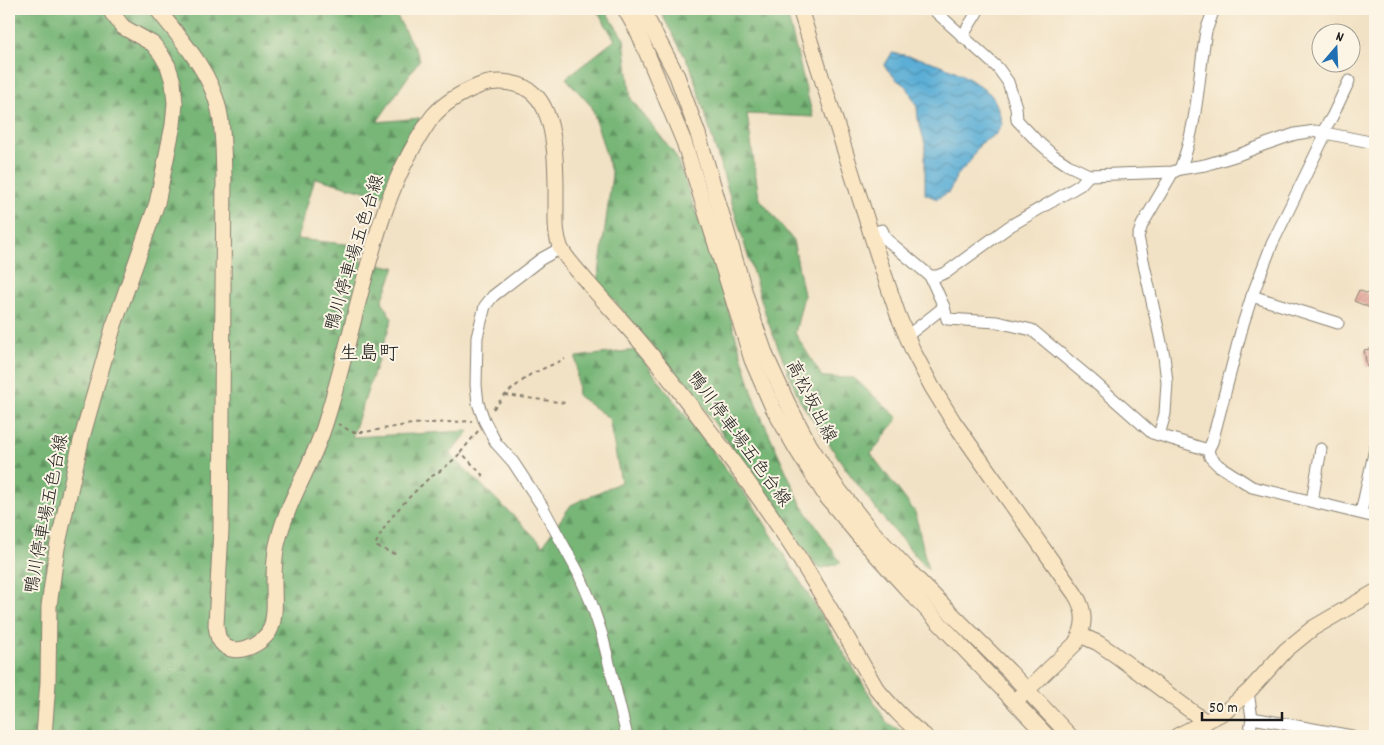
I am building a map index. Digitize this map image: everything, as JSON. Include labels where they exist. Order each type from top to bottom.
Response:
[{"type":"main road","name":"鴨川停車場五色台線","points":[[44,736],[48,682],[49,606],[57,548],[81,441],[113,328],[157,203],[173,125],[175,103],[173,82],[168,66],[153,44],[123,27],[112,14],[111,9]]},
{"type":"main road","name":"鴨川停車場五色台線","points":[[156,9],[200,65],[212,88],[219,109],[223,133],[221,530],[216,625],[219,639],[225,646],[245,650],[263,640],[271,628],[274,607],[275,562],[279,538],[289,507],[322,434],[372,251],[390,194],[404,163],[433,116],[450,100],[483,84],[508,82],[533,92],[542,103],[552,129],[556,180],[557,236],[561,248],[568,259],[648,350],[732,461],[780,528],[876,688],[892,708],[925,736]]},
{"type":"main road","name":"高松坂出線","points":[[624,9],[639,34],[684,142],[752,360],[773,408],[797,450],[826,496],[859,536],[1047,736]]},
{"type":"main road","name":"高松坂出線","points":[[642,9],[677,76],[698,134],[750,310],[766,356],[809,444],[835,485],[868,526],[1070,736]]},
{"type":"main road","points":[[800,9],[871,233],[906,336],[953,421],[1078,599],[1084,614],[1080,635],[1075,644],[1014,702]]},
{"type":"main road","points":[[1177,736],[1226,712],[1248,692],[1286,650],[1313,628],[1375,592]]},
{"type":"main road","points":[[1080,635],[1098,643],[1114,654],[1206,722]]},
{"type":"street","points":[[935,9],[962,37],[998,68],[1008,82],[1016,107],[1017,120],[1052,155],[1089,175],[1177,170],[1205,165],[1230,158],[1295,134],[1315,131],[1375,143]]},
{"type":"street","points":[[962,37],[979,9]]},
{"type":"street","points":[[1159,435],[1165,414],[1167,382],[1164,356],[1138,238],[1142,225],[1188,151],[1206,31],[1214,9]]},
{"type":"street","points":[[1349,81],[1272,244],[1252,296],[1212,442],[1208,450],[1210,457],[1218,465],[1252,487],[1375,517]]},
{"type":"street","points":[[930,276],[937,276],[947,272],[1010,226],[1080,185],[1089,175]]},
{"type":"street","points":[[871,233],[882,230],[886,239],[930,276],[948,319],[997,322],[1032,330],[1152,433],[1208,450]]},
{"type":"street","points":[[561,248],[541,259],[493,296],[485,306],[477,337],[476,384],[478,403],[484,420],[496,443],[513,462],[542,506],[578,572],[602,635],[626,736]]},
{"type":"street","points":[[1252,296],[1338,323]]},
{"type":"street","points":[[906,336],[944,307]]},
{"type":"street","points":[[1361,513],[1375,449]]},
{"type":"street","points":[[1312,501],[1322,450]]},
{"type":"street","points":[[1248,692],[1252,718],[1249,736]]},
{"type":"street","points":[[1252,718],[1352,736]]},
{"type":"path","points":[[395,554],[375,546],[379,537],[412,495],[461,452],[505,395],[531,374],[565,359]]},
{"type":"path","points":[[505,395],[566,403]]},
{"type":"path","points":[[328,416],[352,432],[366,432],[412,424],[484,420]]},
{"type":"path","points":[[461,452],[486,479]]},
{"type":"green space","points":[[9,9],[393,9],[420,59],[377,122],[420,118],[383,196],[315,178],[297,239],[364,246],[361,262],[395,267],[382,301],[392,319],[352,437],[469,431],[450,454],[543,545],[571,505],[621,482],[609,418],[578,396],[576,357],[636,350],[754,506],[887,723],[910,736],[9,736]]},
{"type":"green space","points":[[596,9],[604,9],[624,39],[631,99],[676,156],[716,268],[756,405],[801,504],[841,563],[819,569],[703,407],[598,281],[612,175],[592,107],[566,78],[615,40]]},
{"type":"green space","points":[[659,9],[786,9],[813,117],[747,114],[759,198],[793,240],[804,295],[795,333],[822,377],[854,378],[898,418],[871,454],[915,512],[928,570],[882,517],[846,469],[800,401],[768,322],[691,68]]},
{"type":"water","points":[[892,53],[939,64],[961,74],[990,94],[995,101],[999,113],[1002,124],[996,134],[980,144],[971,160],[956,177],[949,192],[937,199],[925,194],[925,144],[918,119],[917,107],[907,87],[897,80],[884,66]]},
{"type":"building","points":[[1359,290],[1375,297],[1375,310],[1354,301]]},
{"type":"building","points":[[1375,348],[1375,366],[1367,367],[1364,350]]},
{"type":"district","name":"生島町","points":[[369,355]]}]
